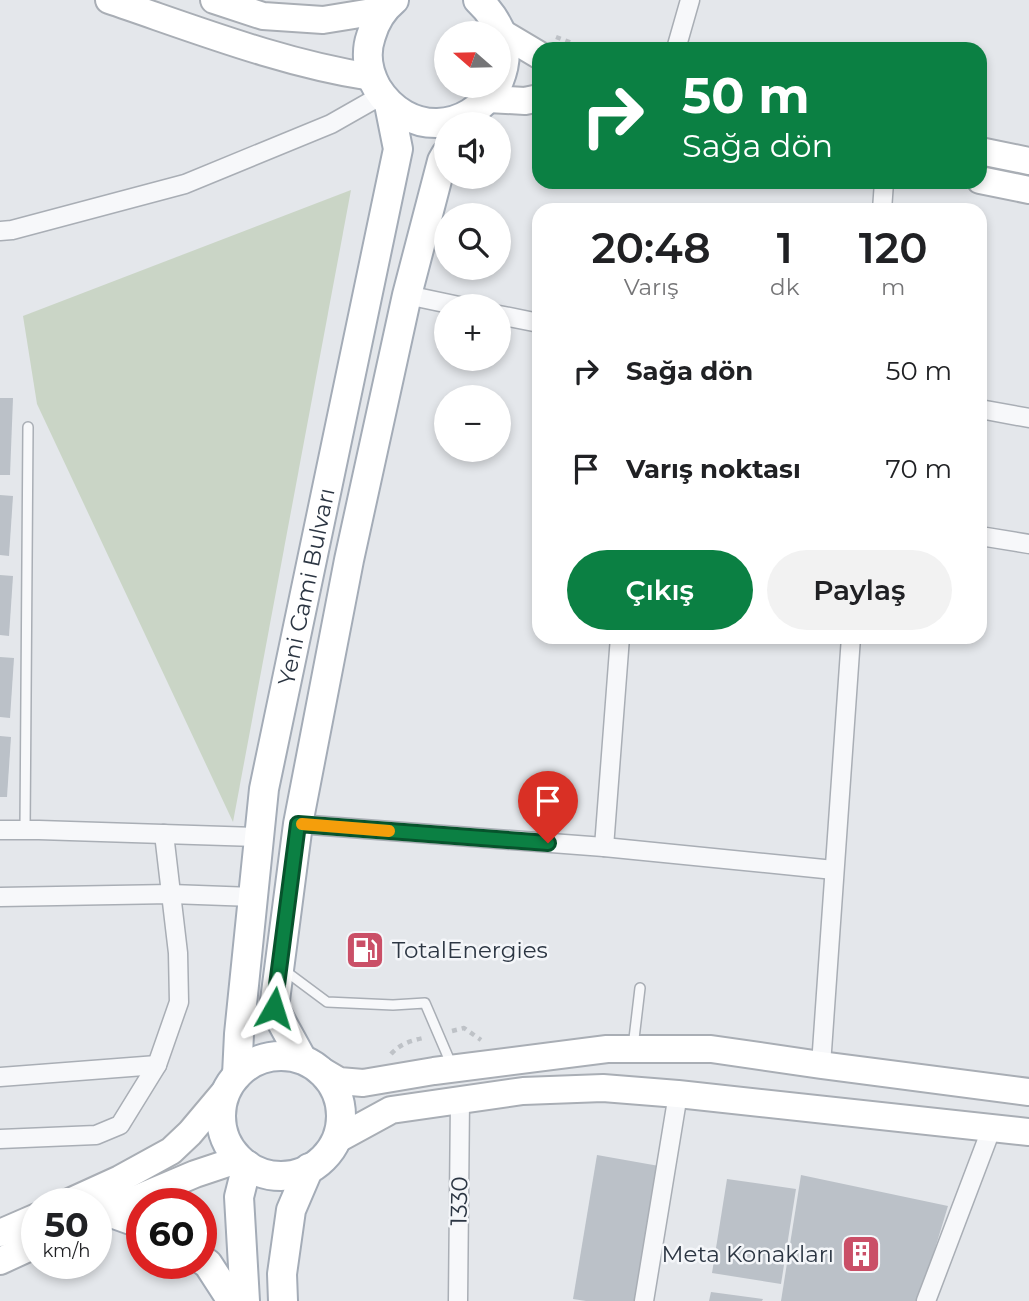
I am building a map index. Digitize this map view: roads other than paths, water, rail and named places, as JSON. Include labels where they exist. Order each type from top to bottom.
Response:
[{"type":"main road","points":[[110,0],[332,71],[381,92],[407,117],[429,122],[451,121],[484,101],[532,100]]},
{"type":"main road","points":[[214,0],[263,16],[323,20],[390,3]]},
{"type":"main road","name":"Yeni Cami Bulvarı","points":[[232,1082],[264,789],[398,149],[381,92],[368,66],[368,43],[375,22],[390,3]]},
{"type":"main road","points":[[484,101],[505,56],[490,12]]},
{"type":"main road","points":[[490,12],[540,42]]},
{"type":"main road","points":[[987,153],[1029,162]]},
{"type":"main road","points":[[987,181],[1029,190]]},
{"type":"main road","name":"Yeni Cami Bulvarı","points":[[309,1064],[274,1008],[298,824],[349,560],[407,295],[435,189]]},
{"type":"main road","points":[[100,1188],[171,1150],[190,1133],[232,1082],[251,1064],[267,1057],[285,1056],[309,1064],[339,1081],[363,1083],[453,1068],[607,1049],[711,1049],[1029,1092]]},
{"type":"main road","points":[[232,1082],[222,1105],[221,1122],[225,1138],[234,1153],[243,1162],[263,1173],[280,1176],[297,1173],[309,1168],[326,1154],[335,1140],[340,1122],[339,1102],[331,1083],[309,1064]]},
{"type":"main road","points":[[335,1140],[391,1110],[523,1091],[603,1088],[1029,1132]]},
{"type":"main road","points":[[112,1208],[195,1174],[243,1162]]},
{"type":"main road","points":[[243,1162],[239,1197],[245,1301]]},
{"type":"main road","points":[[283,1301],[282,1274],[291,1210],[309,1168]]},
{"type":"main road","points":[[0,1233],[21,1224]]},
{"type":"main road","points":[[0,1261],[21,1251]]},
{"type":"main road","points":[[217,1278],[232,1301]]},
{"type":"street","points":[[678,42],[690,0]]},
{"type":"street","points":[[0,231],[186,184],[331,124],[381,92]]},
{"type":"street","points":[[407,295],[434,301]]},
{"type":"street","points":[[511,317],[532,322]]},
{"type":"street","points":[[987,410],[1029,418]]},
{"type":"street","points":[[987,537],[1029,544]]},
{"type":"street","points":[[604,847],[619,644]]},
{"type":"street","points":[[821,1065],[851,644]]},
{"type":"street","points":[[298,824],[604,847],[835,870]]},
{"type":"street","points":[[0,830],[260,837]]},
{"type":"street","points":[[0,1139],[96,1135],[120,1125],[157,1065],[179,1002],[178,953],[164,834]]},
{"type":"street","points":[[0,897],[171,894],[253,897]]},
{"type":"street","points":[[0,1077],[157,1065]]},
{"type":"street","points":[[644,1301],[678,1094]]},
{"type":"street","name":"1330","points":[[458,1301],[460,1100]]},
{"type":"street","points":[[926,1301],[992,1127]]},
{"type":"lane","points":[[25,830],[28,427]]},
{"type":"lane","points":[[279,963],[285,972],[327,1002],[393,1005],[425,1003],[453,1068]]},
{"type":"lane","points":[[633,1049],[640,988]]},
{"type":"place","name":"TotalEnergies","points":[[365,950]]},
{"type":"place","name":"Meta Konakları","points":[[861,1254]]}]
